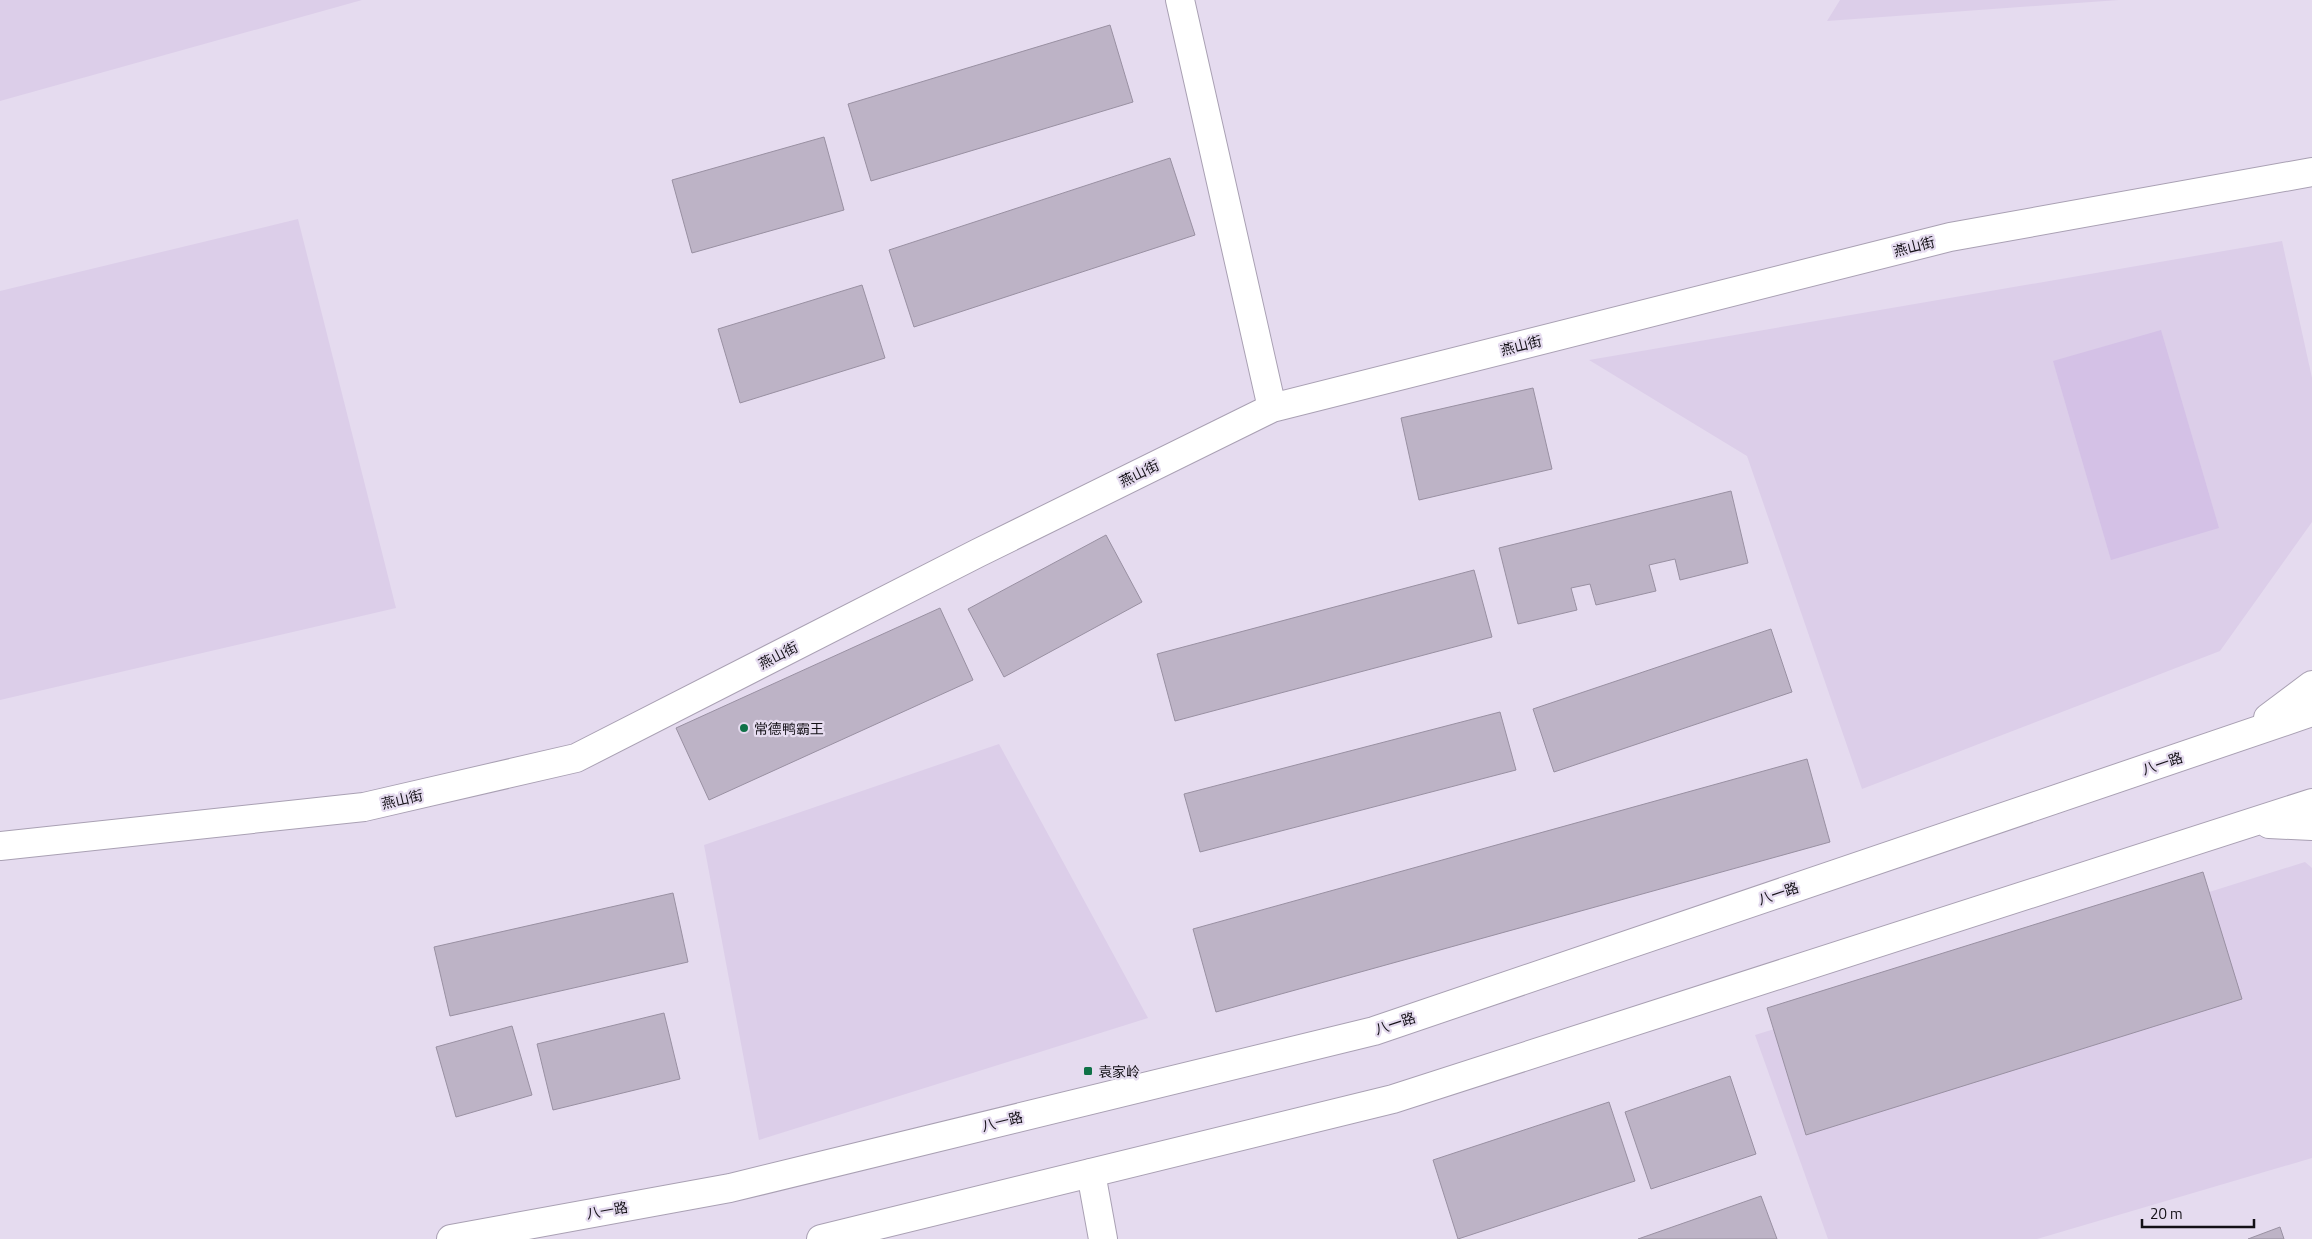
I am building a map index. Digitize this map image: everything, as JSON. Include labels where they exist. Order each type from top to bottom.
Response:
[{"type":"main road","points":[[1180,0],[1272,408]]},
{"type":"main road","name":"燕山街","points":[[0,846],[364,808],[576,758],[987,549],[1272,408],[1950,237],[2312,172]]},
{"type":"main road","points":[[2234,738],[2277,713],[2312,685]]},
{"type":"main road","name":"八一路","points":[[451,1239],[730,1188],[1374,1030],[2312,712]]},
{"type":"main road","points":[[821,1239],[1393,1099],[2255,823],[2312,803]]},
{"type":"main road","points":[[2255,823],[2312,826]]},
{"type":"main road","points":[[1091,1173],[1102,1239]]},
{"type":"shaded area","points":[[0,0],[362,0],[0,101]]},
{"type":"shaded area","points":[[1840,0],[2119,0],[1827,21]]},
{"type":"shaded area","points":[[298,219],[396,608],[0,700],[0,291]]},
{"type":"shaded area","points":[[2282,241],[2312,378],[2312,522],[2220,651],[1862,789],[1747,456],[1589,360]]},
{"type":"shaded area","points":[[2161,330],[2219,528],[2111,560],[2053,361]]},
{"type":"shaded area","points":[[999,744],[1148,1018],[759,1140],[704,845]]},
{"type":"shaded area","points":[[2305,862],[2312,868],[2312,1158],[2037,1239],[1828,1239],[1755,1035]]},
{"type":"building","points":[[1110,25],[1133,102],[871,181],[848,104]]},
{"type":"building","points":[[824,137],[844,210],[692,253],[672,180]]},
{"type":"building","points":[[1170,158],[1195,235],[914,327],[889,250]]},
{"type":"building","points":[[862,285],[885,358],[740,403],[718,329]]},
{"type":"building","points":[[1533,388],[1552,469],[1419,500],[1401,418]]},
{"type":"building","points":[[1731,491],[1748,563],[1680,580],[1675,559],[1649,565],[1656,591],[1596,605],[1590,584],[1571,588],[1577,610],[1518,624],[1499,548]]},
{"type":"building","points":[[1106,535],[1142,602],[1004,677],[968,609]]},
{"type":"building","points":[[1474,570],[1492,637],[1175,721],[1157,654]]},
{"type":"building","points":[[940,608],[973,680],[709,800],[676,728]]},
{"type":"building","points":[[1771,629],[1792,692],[1554,772],[1533,709]]},
{"type":"building","points":[[1500,712],[1516,770],[1200,852],[1184,794]]},
{"type":"building","points":[[1807,759],[1830,842],[1216,1012],[1193,929]]},
{"type":"building","points":[[2203,872],[2242,999],[1806,1135],[1767,1008]]},
{"type":"building","points":[[673,893],[688,962],[450,1016],[434,947]]},
{"type":"building","points":[[664,1013],[680,1079],[553,1110],[537,1044]]},
{"type":"building","points":[[512,1026],[532,1095],[456,1117],[436,1047]]},
{"type":"building","points":[[1730,1076],[1756,1154],[1651,1189],[1625,1112]]},
{"type":"building","points":[[1609,1102],[1635,1181],[1458,1239],[1433,1160]]},
{"type":"building","points":[[1761,1196],[1777,1239],[1638,1239]]},
{"type":"building","points":[[2280,1227],[2284,1239],[2248,1239]]},
{"type":"place","name":"常德鸭霸王","points":[[744,728]]},
{"type":"place","name":"袁家岭","points":[[1088,1071]]}]
